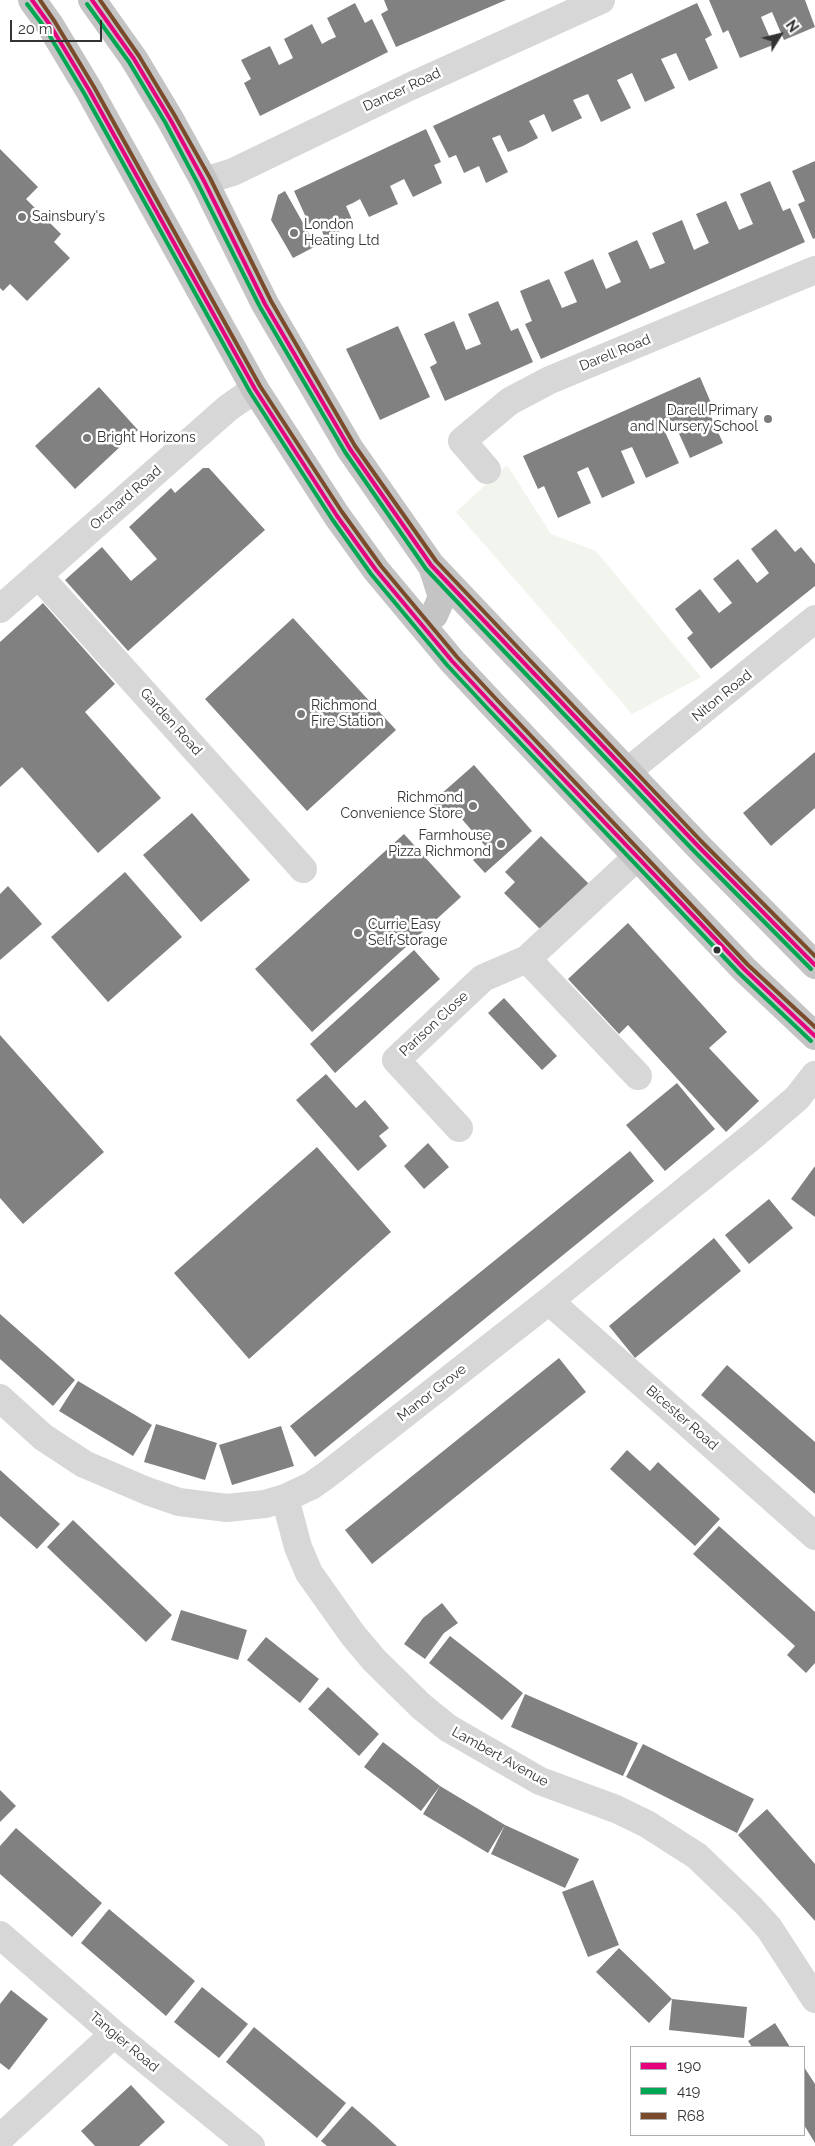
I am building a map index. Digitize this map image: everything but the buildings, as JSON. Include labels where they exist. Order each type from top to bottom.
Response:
[{"type":"highway","points":[[32,0],[50,25],[89,90],[255,389],[337,516],[376,570],[492,704],[744,969],[815,1036]]},
{"type":"highway","points":[[92,0],[134,59],[170,119],[204,181],[265,304],[350,449],[431,565],[697,845],[815,965]]},
{"type":"highway","points":[[422,625],[434,615],[442,597],[431,565]]},
{"type":"street","name":"Dancer Road","points":[[204,181],[233,172],[409,87],[601,0]]},
{"type":"street","name":"Darell Road","points":[[487,470],[462,441],[510,401],[550,380],[815,270]]},
{"type":"street","name":"Orchard Road","points":[[0,609],[228,408],[255,389]]},
{"type":"street","name":"Garden Road","points":[[38,575],[303,869]]},
{"type":"street","name":"Niton Road","points":[[628,771],[815,619]]},
{"type":"street","name":"Parison Close","points":[[459,1128],[396,1060],[483,978],[527,959],[637,857]]},
{"type":"street","points":[[527,959],[638,1076]]},
{"type":"street","name":"Manor Grove","points":[[0,1398],[43,1437],[84,1464],[178,1502],[227,1508],[265,1504],[285,1498],[311,1486],[328,1474],[549,1301],[769,1122],[797,1098],[815,1075]]},
{"type":"street","name":"Bicester Road","points":[[549,1301],[815,1536]]},
{"type":"street","name":"Lambert Avenue","points":[[285,1498],[298,1547],[309,1573],[353,1635],[374,1660],[422,1707],[448,1728],[540,1781],[624,1813],[647,1824],[697,1856],[749,1906],[768,1928],[815,1999]]},
{"type":"street","name":"Tangier Road","points":[[0,1934],[114,2034],[251,2146]]},
{"type":"street","points":[[0,2138],[114,2034]]},
{"type":"shaded area","points":[[507,465],[551,534],[596,551],[701,677],[632,714],[456,512]]},
{"type":"transit line","name":"190","points":[[32,0],[50,25],[89,90],[255,389],[337,516],[376,570],[452,661],[492,704],[744,969],[815,1036]]},
{"type":"transit line","name":"R68","points":[[40,0],[94,87],[260,386],[342,512],[381,566],[457,657],[497,700],[748,965],[815,1027]]},
{"type":"transit line","name":"190","points":[[92,0],[134,59],[170,119],[204,181],[265,304],[350,449],[431,565],[697,845],[815,965]]},
{"type":"transit line","name":"R68","points":[[100,0],[139,56],[175,116],[210,178],[271,301],[355,446],[436,561],[701,841],[815,956]]},
{"type":"transit line","name":"419","points":[[27,4],[45,28],[84,93],[250,392],[332,519],[371,574],[447,665],[487,708],[739,973],[811,1041]]},
{"type":"transit line","name":"419","points":[[87,4],[129,62],[165,122],[260,307],[345,452],[426,569],[692,849],[811,969]]},
{"type":"place","name":"Sainsbury's","points":[[22,217]]},
{"type":"place","name":"London Heating Ltd","points":[[294,233]]},
{"type":"place","name":"Darell Primary and Nursery School","points":[[768,419]]},
{"type":"place","name":"Bright Horizons","points":[[87,438]]},
{"type":"place","name":"Richmond Fire Station","points":[[301,714]]},
{"type":"place","name":"Richmond Convenience Store","points":[[473,806]]},
{"type":"place","name":"Farmhouse Pizza Richmond","points":[[501,844]]},
{"type":"place","name":"Currie Easy Self Storage","points":[[358,933]]}]
